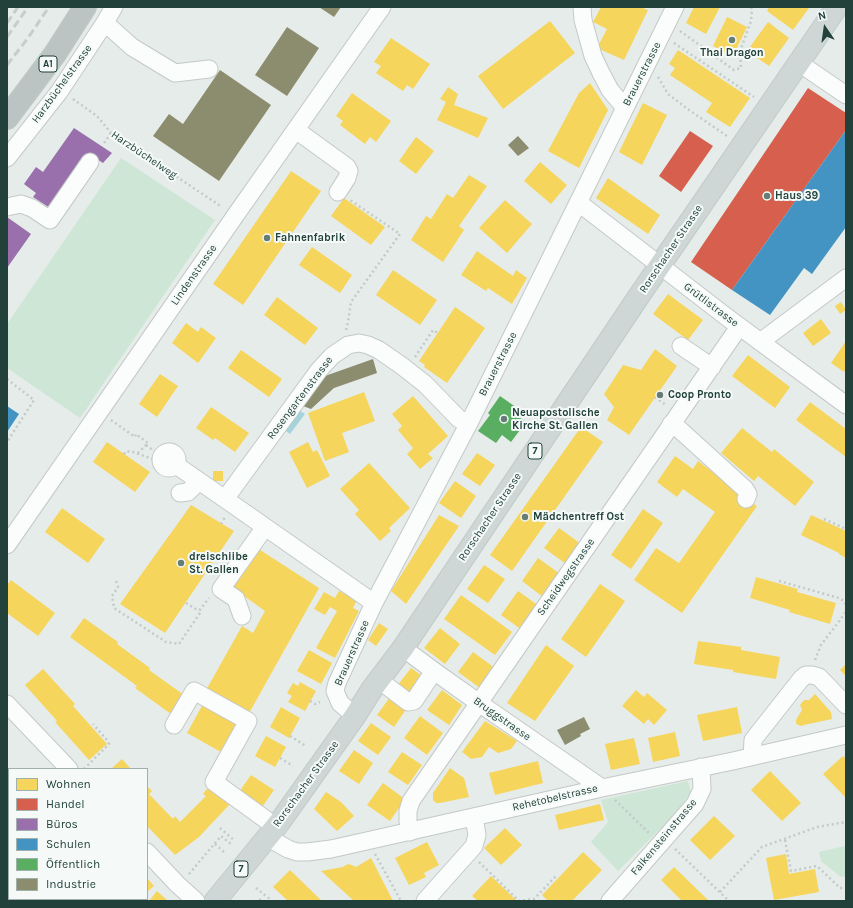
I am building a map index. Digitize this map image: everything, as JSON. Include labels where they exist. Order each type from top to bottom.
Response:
[{"type":"highway","name":"A1","points":[[7,118],[55,54],[85,7]]},
{"type":"main road","name":"Rorschacher Strasse","points":[[215,901],[272,832],[403,648],[715,184],[837,7]]},
{"type":"street","name":"Harzbüchelstrasse","points":[[7,158],[59,92],[114,7]]},
{"type":"street","name":"Lindenstrasse","points":[[7,545],[80,438],[382,7]]},
{"type":"street","points":[[582,7],[583,20],[593,56],[610,90],[625,108]]},
{"type":"street","name":"Brauerstrasse","points":[[355,716],[340,703],[335,692],[337,683],[374,603],[469,423],[675,7]]},
{"type":"street","points":[[104,24],[112,29],[129,52],[175,73],[208,69]]},
{"type":"street","points":[[799,63],[846,95]]},
{"type":"street","points":[[296,130],[347,167],[349,171],[347,178],[338,192]]},
{"type":"street","points":[[7,207],[21,204],[32,208],[50,220],[90,162]]},
{"type":"street","name":"Grütlistrasse","points":[[579,203],[739,327],[846,405]]},
{"type":"street","points":[[760,342],[846,278]]},
{"type":"street","name":"Scheidwegstrasse","points":[[410,832],[408,811],[411,801],[671,424],[692,406],[712,367],[739,327]]},
{"type":"street","name":"Rosengartenstrasse","points":[[225,499],[319,370],[332,356],[348,345],[359,343],[379,350],[407,369],[425,384],[459,419],[469,423]]},
{"type":"street","points":[[681,346],[712,367]]},
{"type":"street","points":[[671,424],[679,429],[745,489],[748,494],[746,499]]},
{"type":"street","points":[[163,459],[199,481],[374,603]]},
{"type":"street","points":[[180,493],[188,492],[199,481]]},
{"type":"street","points":[[242,616],[236,599],[221,589],[264,527]]},
{"type":"street","name":"Bruggstrasse","points":[[403,648],[606,792]]},
{"type":"street","points":[[752,756],[754,740],[810,669],[812,674],[818,677],[846,705]]},
{"type":"street","points":[[379,680],[408,702],[414,701],[434,671]]},
{"type":"street","name":"Rehetobelstrasse","points":[[174,725],[194,692],[248,721],[214,782],[272,832],[288,849],[297,852],[331,849],[474,817],[606,792],[701,767],[846,735]]},
{"type":"street","points":[[7,704],[68,768]]},
{"type":"street","name":"Falkensteinstrasse","points":[[610,901],[695,804],[702,789],[701,767]]},
{"type":"street","points":[[425,901],[474,846],[476,834],[474,817]]},
{"type":"street","points":[[148,853],[178,885],[196,901]]},
{"type":"path","points":[[665,28],[734,70],[741,68],[740,51],[751,21],[751,7]]},
{"type":"path","points":[[665,28],[754,97]]},
{"type":"path","points":[[648,61],[668,94],[688,110],[727,136]]},
{"type":"path","name":"Harzbüchelweg","points":[[68,95],[97,116],[111,133],[226,209]]},
{"type":"path","points":[[104,143],[111,133]]},
{"type":"path","points":[[338,192],[400,234],[351,302],[348,322],[339,350]]},
{"type":"path","points":[[407,369],[433,330],[438,333]]},
{"type":"path","points":[[7,379],[34,400],[7,442]]},
{"type":"path","points":[[655,397],[667,406]]},
{"type":"path","points":[[106,416],[135,437],[136,434],[148,442],[138,453]]},
{"type":"path","points":[[146,445],[163,459]]},
{"type":"path","points":[[124,454],[126,451],[163,459]]},
{"type":"path","points":[[221,524],[224,518]]},
{"type":"path","points":[[824,519],[846,529]]},
{"type":"path","points":[[116,581],[118,587],[112,596],[114,608],[166,642],[179,644],[200,613],[199,611],[213,593]]},
{"type":"path","points":[[780,581],[839,598],[844,601],[846,605]]},
{"type":"path","points":[[186,603],[199,611]]},
{"type":"path","points":[[810,669],[821,645],[846,612]]},
{"type":"path","points":[[310,701],[315,704],[320,702]]},
{"type":"path","points":[[85,768],[109,744],[93,724]]},
{"type":"path","points":[[290,736],[306,746]]},
{"type":"path","points":[[280,758],[293,766]]},
{"type":"path","points":[[606,792],[720,892],[727,900]]},
{"type":"path","points":[[720,892],[762,847],[785,840],[817,827],[846,822]]},
{"type":"path","points":[[220,828],[235,841]]},
{"type":"path","points":[[191,872],[221,836],[232,845]]},
{"type":"path","points":[[785,840],[791,871],[816,866],[840,888],[846,888]]},
{"type":"path","points":[[215,844],[224,852]]},
{"type":"path","points":[[375,853],[400,901]]},
{"type":"path","points":[[468,853],[519,900],[534,900],[557,875]]},
{"type":"path","points":[[256,888],[271,900],[270,901]]},
{"type":"green space","points":[[121,158],[215,220],[80,418],[7,368],[7,324]]},
{"type":"green space","points":[[688,781],[691,792],[681,806],[618,871],[591,842],[608,822],[601,800]]},
{"type":"green space","points":[[845,846],[846,876],[841,877],[821,861],[819,852]]},
{"type":"water","points":[[297,409],[305,414],[290,434],[282,428]]},
{"type":"building: Wohnen","points":[[601,7],[640,7],[648,10],[624,60],[597,48],[607,29],[593,22]]},
{"type":"building: Wohnen","points":[[694,7],[720,7],[706,34],[686,23]]},
{"type":"building: Wohnen","points":[[769,7],[809,8],[793,30],[767,11]]},
{"type":"building: Wohnen","points":[[727,17],[747,27],[733,56],[713,46]]},
{"type":"building: Wohnen","points":[[550,21],[575,53],[503,109],[478,76]]},
{"type":"building: Wohnen","points":[[768,22],[789,38],[769,66],[747,51]]},
{"type":"building: Wohnen","points":[[391,38],[430,64],[413,89],[407,85],[403,91],[376,73],[381,66],[374,62]]},
{"type":"building: Wohnen","points":[[678,50],[750,98],[730,127],[706,112],[712,103],[670,75],[675,68],[669,64]]},
{"type":"building: Wohnen","points":[[590,83],[608,110],[579,168],[548,151],[579,93]]},
{"type":"building: Wohnen","points":[[448,87],[458,94],[454,105],[488,118],[478,138],[437,120],[446,102],[440,99]]},
{"type":"building: Wohnen","points":[[352,93],[391,121],[376,142],[370,137],[365,144],[340,125],[343,121],[336,116]]},
{"type":"building: Wohnen","points":[[643,103],[667,115],[642,165],[619,152]]},
{"type":"building: Wohnen","points":[[416,137],[434,151],[416,174],[399,161]]},
{"type":"building: Wohnen","points":[[540,162],[567,185],[551,204],[524,181]]},
{"type":"building: Wohnen","name":"Fahnenfabrik","points":[[291,171],[321,191],[243,305],[213,284]]},
{"type":"building: Wohnen","points":[[469,175],[487,186],[459,226],[464,230],[443,262],[411,240],[426,216],[431,219],[447,194],[453,198]]},
{"type":"building: Wohnen","points":[[608,178],[660,215],[648,234],[596,198]]},
{"type":"building: Wohnen","points":[[344,198],[385,227],[371,245],[331,216]]},
{"type":"building: Wohnen","points":[[505,200],[532,224],[507,253],[479,228]]},
{"type":"building: Wohnen","points":[[312,247],[352,275],[340,293],[299,265]]},
{"type":"building: Wohnen","points":[[477,251],[513,276],[516,270],[527,278],[512,304],[488,288],[486,291],[461,275]]},
{"type":"building: Wohnen","points":[[393,270],[437,300],[420,325],[376,295]]},
{"type":"building: Wohnen","points":[[668,294],[703,320],[688,340],[653,314]]},
{"type":"building: Wohnen","points":[[277,297],[318,328],[305,345],[264,315]]},
{"type":"building: Wohnen","points":[[841,302],[846,310],[840,314],[835,306]]},
{"type":"building: Wohnen","points":[[455,307],[485,328],[447,383],[424,367],[425,365],[419,361]]},
{"type":"building: Wohnen","points":[[821,319],[831,333],[813,346],[803,333]]},
{"type":"building: Wohnen","points":[[186,323],[198,332],[201,327],[216,338],[198,363],[172,343]]},
{"type":"building: Wohnen","points":[[846,341],[846,369],[844,372],[831,363]]},
{"type":"building: Wohnen","points":[[655,349],[677,366],[629,435],[607,420],[614,407],[604,394],[623,365],[641,370]]},
{"type":"building: Wohnen","points":[[241,350],[282,379],[269,397],[228,368]]},
{"type":"building: Wohnen","points":[[748,355],[790,387],[775,408],[732,376]]},
{"type":"building: Wohnen","points":[[160,374],[178,386],[157,417],[139,404]]},
{"type":"building: Wohnen","points":[[364,392],[375,421],[342,433],[349,452],[325,461],[308,413]]},
{"type":"building: Wohnen","points":[[413,396],[448,436],[428,454],[433,458],[420,469],[407,454],[413,448],[398,430],[402,426],[392,414]]},
{"type":"building: Wohnen","points":[[810,402],[846,429],[846,457],[796,420]]},
{"type":"building: Wohnen","points":[[211,407],[249,433],[235,452],[215,438],[213,440],[196,428]]},
{"type":"building: Wohnen","points":[[581,427],[603,442],[512,571],[490,555]]},
{"type":"building: Wohnen","points":[[742,428],[772,452],[774,449],[814,482],[795,506],[758,476],[754,481],[721,453]]},
{"type":"building: Wohnen","points":[[107,442],[150,472],[135,492],[93,462]]},
{"type":"building: Wohnen","points":[[308,442],[313,452],[317,450],[330,476],[307,488],[289,452]]},
{"type":"building: Wohnen","points":[[477,453],[495,465],[480,486],[462,474]]},
{"type":"building: Wohnen","points":[[675,456],[693,469],[698,461],[733,487],[732,489],[757,506],[682,613],[634,580],[656,548],[679,563],[715,512],[683,489],[677,497],[657,482]]},
{"type":"building: Wohnen","points":[[369,463],[410,508],[389,528],[391,531],[380,541],[355,514],[359,510],[340,489]]},
{"type":"building: Wohnen","points":[[213,471],[223,471],[223,481],[213,481]]},
{"type":"building: Wohnen","points":[[455,481],[476,496],[461,518],[439,503]]},
{"type":"building: Wohnen","name":"dreischiibe St. Gallen","points":[[191,505],[234,531],[165,633],[120,604]]},
{"type":"building: Wohnen","points":[[62,508],[105,539],[88,563],[45,532]]},
{"type":"building: Wohnen","points":[[643,509],[663,523],[631,569],[611,555]]},
{"type":"building: Wohnen","points":[[439,515],[459,526],[406,604],[391,591]]},
{"type":"building: Wohnen","points":[[811,515],[846,531],[846,558],[839,553],[801,535]]},
{"type":"building: Wohnen","points":[[559,528],[581,544],[566,564],[544,548]]},
{"type":"building: Wohnen","points":[[257,548],[319,588],[248,715],[205,692],[242,626],[253,633],[265,611],[230,586]]},
{"type":"building: Wohnen","points":[[538,558],[560,574],[543,597],[522,581]]},
{"type":"building: Wohnen","points":[[484,565],[505,579],[488,603],[467,589]]},
{"type":"building: Wohnen","points":[[756,577],[798,589],[797,592],[836,603],[830,624],[789,612],[790,610],[750,598]]},
{"type":"building: Wohnen","points":[[11,580],[55,613],[38,636],[7,613],[7,585]]},
{"type":"building: Wohnen","points":[[600,584],[625,601],[586,657],[561,639]]},
{"type":"building: Wohnen","points":[[339,591],[357,600],[353,608],[359,611],[335,658],[316,648],[337,611],[330,607],[325,615],[314,609],[324,592],[335,598]]},
{"type":"building: Wohnen","points":[[518,591],[539,606],[522,630],[501,615]]},
{"type":"building: Wohnen","points":[[461,595],[512,632],[495,655],[444,619]]},
{"type":"building: Wohnen","points":[[84,618],[118,642],[117,644],[150,668],[149,670],[184,695],[171,714],[135,688],[137,686],[70,637]]},
{"type":"building: Wohnen","points":[[379,623],[388,629],[376,646],[368,640]]},
{"type":"building: Wohnen","points":[[440,628],[460,644],[445,664],[424,648]]},
{"type":"building: Wohnen","points":[[698,641],[741,647],[741,650],[780,657],[776,679],[694,664]]},
{"type":"building: Wohnen","points":[[546,645],[574,666],[535,721],[507,703]]},
{"type":"building: Wohnen","points":[[309,650],[332,663],[321,684],[297,671]]},
{"type":"building: Wohnen","points":[[473,652],[495,668],[480,688],[458,672]]},
{"type":"building: Wohnen","points":[[846,664],[846,676],[840,670]]},
{"type":"building: Wohnen","points":[[411,668],[425,678],[412,697],[397,686]]},
{"type":"building: Wohnen","points":[[43,669],[75,704],[73,706],[107,744],[89,760],[25,685]]},
{"type":"building: Wohnen","points":[[300,682],[316,691],[305,711],[288,702],[292,696],[287,693],[293,683],[298,686]]},
{"type":"building: Wohnen","points":[[442,690],[462,705],[449,725],[427,710]]},
{"type":"building: Wohnen","points":[[636,690],[644,697],[647,693],[667,710],[654,725],[648,719],[644,724],[622,706]]},
{"type":"building: Wohnen","points":[[815,694],[831,712],[832,719],[802,726],[798,725],[796,720],[802,710],[800,705],[804,700],[809,700]]},
{"type":"building: Wohnen","points":[[390,697],[407,708],[394,727],[377,715]]},
{"type":"building: Wohnen","points":[[203,704],[244,726],[228,756],[187,733]]},
{"type":"building: Wohnen","points":[[281,707],[300,718],[289,738],[270,727]]},
{"type":"building: Wohnen","points":[[737,707],[742,733],[703,741],[697,715]]},
{"type":"building: Wohnen","points":[[420,716],[443,733],[427,755],[404,738]]},
{"type":"building: Wohnen","points":[[485,721],[517,741],[511,749],[498,753],[489,747],[482,757],[471,759],[462,752]]},
{"type":"building: Wohnen","points":[[371,723],[391,737],[378,755],[358,741]]},
{"type":"building: Wohnen","points":[[675,732],[680,756],[653,762],[648,738]]},
{"type":"building: Wohnen","points":[[266,736],[286,747],[275,767],[255,756]]},
{"type":"building: Wohnen","points":[[634,738],[640,764],[611,770],[605,744]]},
{"type":"building: Wohnen","points":[[354,750],[373,763],[359,784],[339,771]]},
{"type":"building: Wohnen","points":[[402,752],[422,765],[408,785],[388,772]]},
{"type":"building: Wohnen","points":[[843,756],[846,759],[846,798],[823,774]]},
{"type":"building: Wohnen","points":[[122,759],[130,768],[112,768]]},
{"type":"building: Wohnen","points":[[538,761],[543,783],[495,795],[489,773]]},
{"type":"building: Wohnen","points":[[450,768],[464,778],[469,797],[436,803],[433,800],[433,793]]},
{"type":"building: Wohnen","points":[[770,771],[801,803],[782,821],[751,790]]},
{"type":"building: Wohnen","points":[[251,775],[274,790],[262,807],[239,792]]},
{"type":"building: Wohnen","points":[[383,783],[405,799],[390,821],[367,805]]},
{"type":"building: Wohnen","points":[[210,785],[230,804],[199,837],[175,855],[148,827],[148,787],[152,791],[149,794],[173,819],[175,816],[180,822],[206,796],[203,794]]},
{"type":"building: Wohnen","points":[[7,789],[8,826],[7,825]]},
{"type":"building: Wohnen","points":[[326,792],[341,802],[354,816],[337,831],[314,809]]},
{"type":"building: Wohnen","points":[[600,804],[604,820],[559,830],[555,815]]},
{"type":"building: Wohnen","points":[[714,816],[735,836],[710,860],[690,840]]},
{"type":"building: Wohnen","points":[[505,828],[522,845],[501,865],[484,848]]},
{"type":"building: Wohnen","points":[[427,842],[439,865],[424,873],[426,877],[409,885],[395,858]]},
{"type":"building: Wohnen","points":[[583,852],[602,870],[572,901],[548,901],[542,895]]},
{"type":"building: Wohnen","points":[[786,854],[789,874],[815,869],[819,892],[774,900],[766,858]]},
{"type":"building: Wohnen","points":[[371,858],[393,901],[354,901],[321,871],[343,867],[349,864],[356,867]]},
{"type":"building: Wohnen","points":[[674,867],[708,901],[682,901],[661,880]]},
{"type":"building: Wohnen","points":[[290,870],[322,901],[288,901],[273,887]]},
{"type":"building: Wohnen","points":[[491,876],[517,901],[478,901],[472,896]]},
{"type":"building: Wohnen","points":[[148,879],[154,886],[148,891]]},
{"type":"building: Wohnen","points":[[8,881],[8,900],[28,900],[7,901]]},
{"type":"building: Wohnen","points":[[157,891],[168,901],[149,901]]},
{"type":"building: Handel","name":"Haus 39","points":[[808,88],[846,113],[846,130],[732,290],[691,262]]},
{"type":"building: Handel","points":[[690,131],[713,146],[681,192],[659,176]]},
{"type":"building: Büros","points":[[74,128],[112,153],[103,163],[92,156],[53,210],[33,197],[36,193],[24,184],[36,167],[43,172]]},
{"type":"building: Büros","points":[[7,217],[31,234],[7,268]]},
{"type":"building: Schulen","points":[[846,130],[846,227],[812,274],[804,268],[770,315],[732,290]]},
{"type":"building: Schulen","points":[[7,406],[19,414],[7,432]]},
{"type":"building: Öffentlich","name":"Neuapostolische Kirche St. Gallen","points":[[500,396],[520,410],[516,415],[526,422],[511,442],[502,435],[496,443],[478,431],[490,415],[488,413]]},
{"type":"building: Industrie","points":[[319,7],[341,7],[334,17]]},
{"type":"building: Industrie","points":[[287,27],[319,48],[287,96],[255,75]]},
{"type":"building: Industrie","points":[[220,70],[271,105],[219,181],[153,136],[169,114],[183,124]]},
{"type":"building: Industrie","points":[[518,136],[529,148],[518,156],[508,145]]},
{"type":"building: Industrie","points":[[373,359],[377,373],[334,388],[311,409],[303,406],[325,376]]},
{"type":"building: Industrie","points":[[584,717],[590,729],[565,745],[557,730]]},
{"type":"railway","points":[[7,23],[18,7]]},
{"type":"railway","points":[[7,37],[28,7]]},
{"type":"railway","points":[[7,65],[49,7]]},
{"type":"place","name":"Thai Dragon","points":[[732,40]]},
{"type":"place","name":"Haus 39","points":[[767,196]]},
{"type":"place","name":"Fahnenfabrik","points":[[267,238]]},
{"type":"place","name":"Coop Pronto","points":[[660,395]]},
{"type":"place","name":"Neuapostolische Kirche St. Gallen","points":[[504,419]]},
{"type":"place","name":"Mädchentreff Ost","points":[[525,517]]},
{"type":"place","name":"dreischiibe St. Gallen","points":[[181,563]]}]
